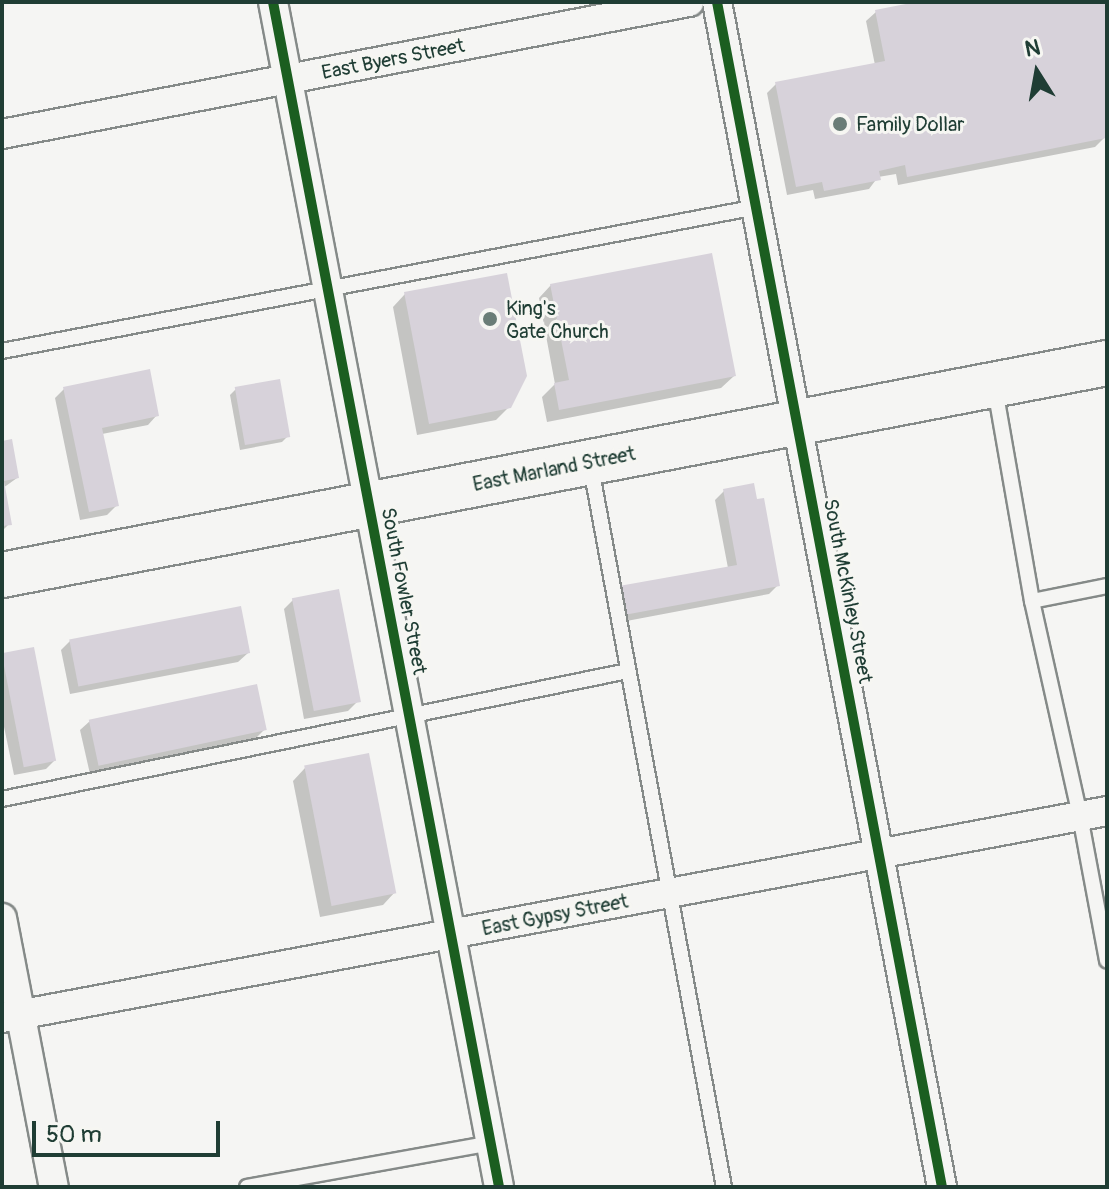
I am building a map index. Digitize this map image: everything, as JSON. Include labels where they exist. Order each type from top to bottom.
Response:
[{"type":"highway","name":"East Marland Street","points":[[2,575],[1107,363]]},
{"type":"street","name":"South Fowler Street","points":[[273,2],[499,1187]]},
{"type":"street","name":"East Byers Street","points":[[2,134],[689,2]]},
{"type":"street","name":"South McKinley Street","points":[[717,2],[942,1187]]},
{"type":"street","name":"East Gypsy Street","points":[[11,1016],[1094,814]]},
{"type":"street","points":[[2,918],[11,1016],[54,1187]]},
{"type":"lane","points":[[2,351],[757,207]]},
{"type":"lane","points":[[994,385],[1032,601],[1094,814],[1107,960]]},
{"type":"lane","points":[[591,462],[724,1187]]},
{"type":"lane","points":[[1032,601],[1107,586]]},
{"type":"lane","points":[[2,799],[409,713],[628,671]]},
{"type":"lane","points":[[247,1187],[491,1143]]},
{"type":"building","points":[[916,2],[1107,2],[1106,138],[907,177],[905,165],[879,171],[881,180],[824,191],[822,182],[796,187],[775,82],[885,61],[875,10]]},
{"type":"building","points":[[712,253],[736,376],[559,410],[554,383],[569,380],[550,284]]},
{"type":"building","points":[[507,273],[527,376],[511,408],[429,424],[404,292]]},
{"type":"building","points":[[150,369],[159,416],[102,428],[119,506],[89,512],[63,387]]},
{"type":"building","points":[[280,379],[290,437],[245,445],[235,387]]},
{"type":"building","points":[[12,439],[19,478],[4,481],[12,525],[2,526],[2,441]]},
{"type":"building","points":[[754,483],[757,499],[764,498],[780,586],[624,615],[619,586],[737,565],[723,489]]},
{"type":"building","points":[[339,589],[361,702],[314,711],[292,598]]},
{"type":"building","points":[[241,606],[250,653],[78,687],[69,639]]},
{"type":"building","points":[[34,647],[56,761],[24,767],[2,653]]},
{"type":"building","points":[[257,684],[267,730],[99,766],[89,720]]},
{"type":"building","points":[[369,753],[396,893],[331,906],[304,766]]},
{"type":"cycle path","points":[[273,2],[499,1187]]},
{"type":"cycle path","points":[[717,2],[942,1187]]},
{"type":"place","name":"Family Dollar","points":[[840,124]]},
{"type":"place","name":"King's Gate Church","points":[[490,319]]}]
